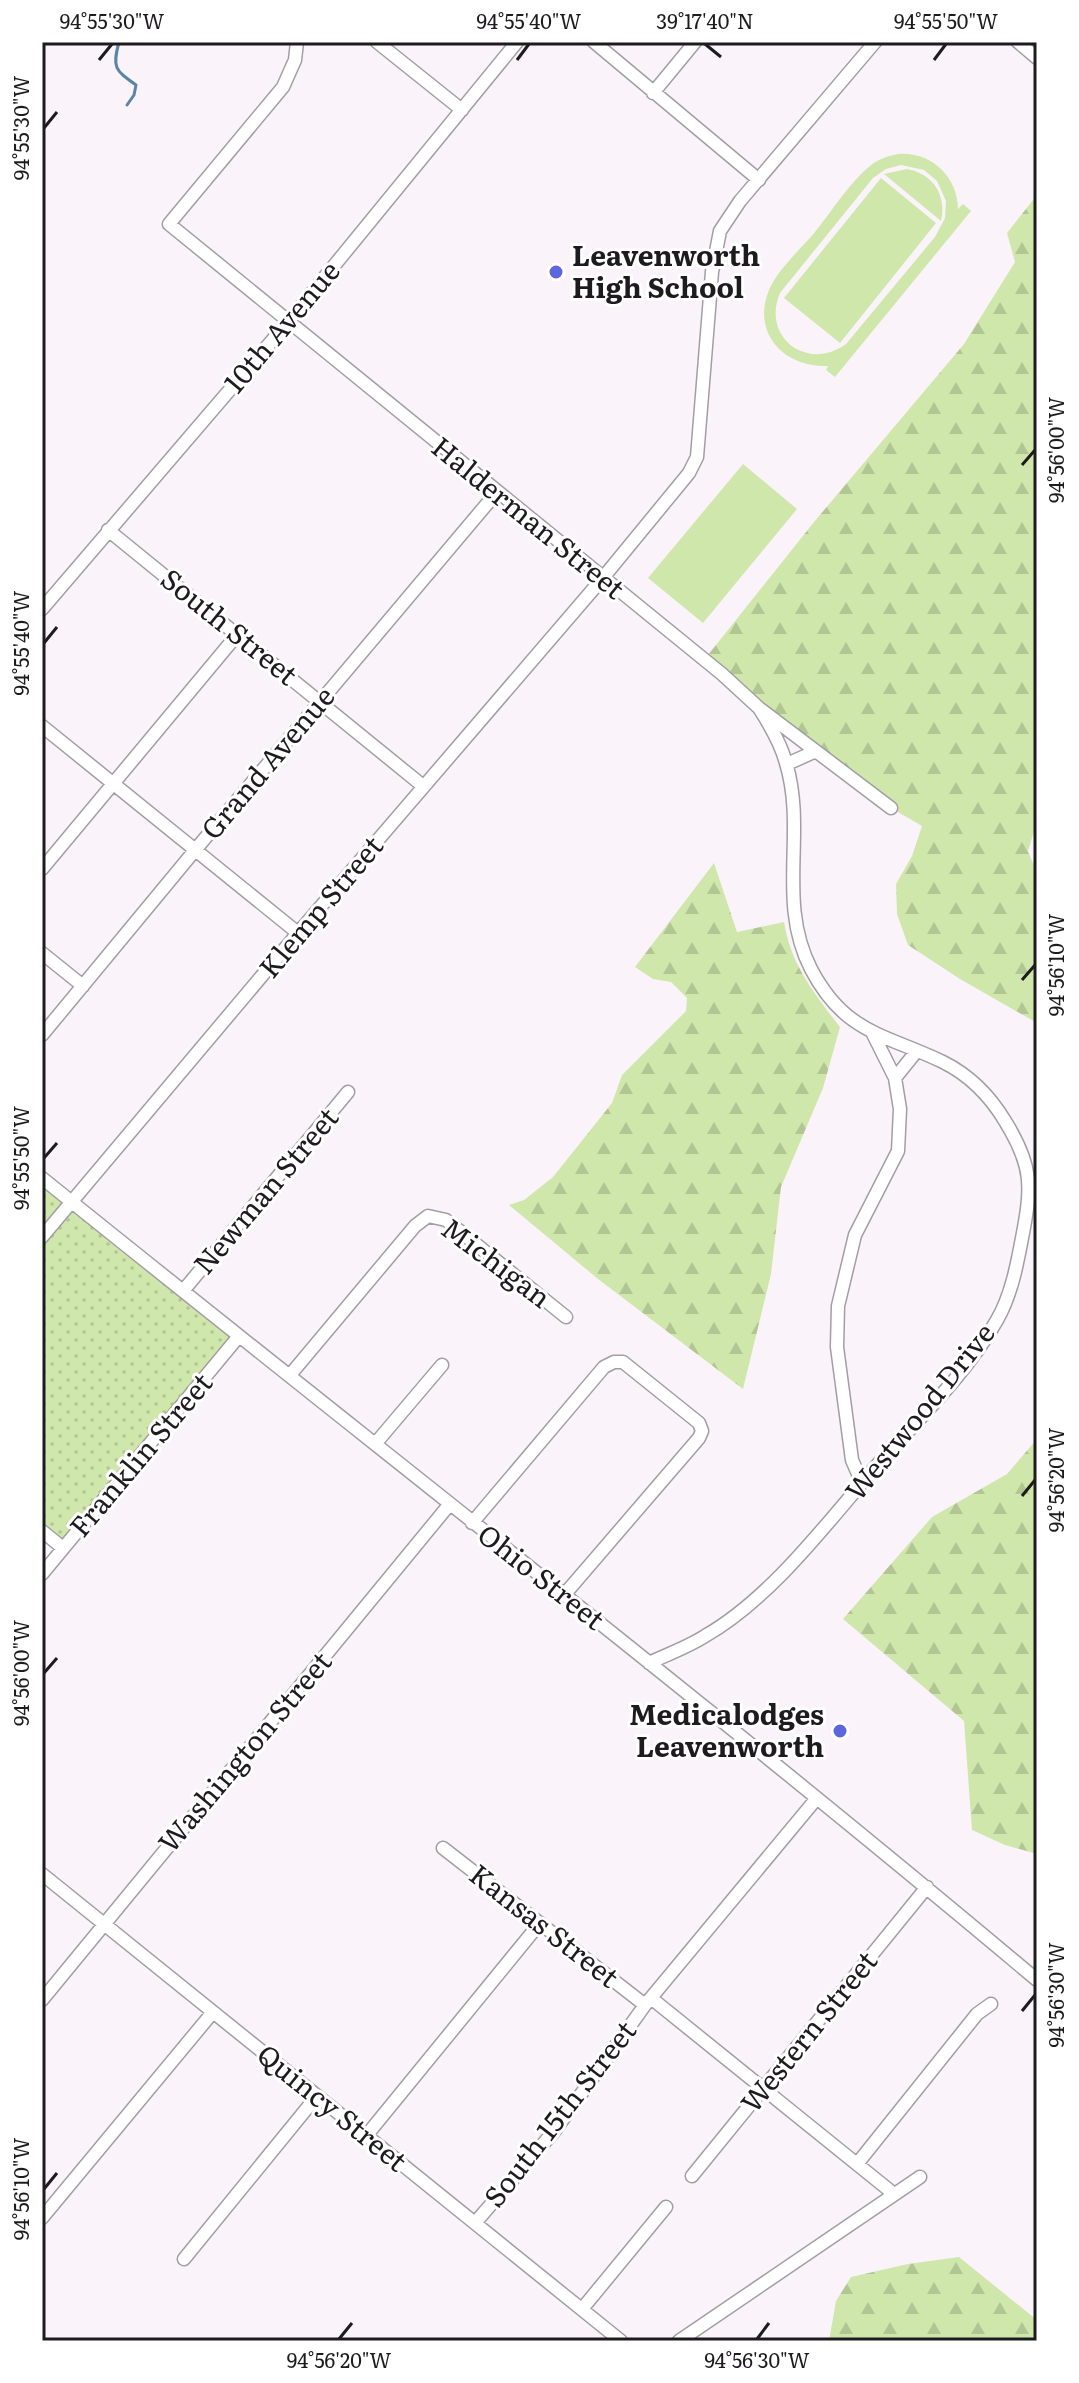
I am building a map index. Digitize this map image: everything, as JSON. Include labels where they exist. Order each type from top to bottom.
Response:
[{"type":"street","name":"Halderman Street","points":[[297,42],[295,60],[283,87],[169,224],[722,674],[759,708],[891,808]]},
{"type":"street","points":[[377,42],[462,110]]},
{"type":"street","name":"10th Avenue","points":[[42,609],[288,322],[517,42]]},
{"type":"street","points":[[594,42],[759,180]]},
{"type":"street","points":[[653,93],[695,42]]},
{"type":"street","points":[[602,579],[689,473],[697,457],[716,245],[728,218],[875,42]]},
{"type":"street","points":[[1018,42],[1037,58]]},
{"type":"street","name":"Grand Avenue","points":[[42,1035],[497,492]]},
{"type":"street","name":"South Street","points":[[108,530],[423,786]]},
{"type":"street","name":"Klemp Street","points":[[42,1237],[602,579]]},
{"type":"street","points":[[42,869],[237,635]]},
{"type":"street","name":"Westwood Drive","points":[[649,1663],[705,1636],[735,1615],[773,1581],[835,1517],[970,1361],[998,1318],[1017,1268],[1029,1197],[1026,1161],[988,1096],[944,1062],[873,1034],[844,1014],[819,985],[803,954],[794,920],[793,802],[787,764],[772,728],[759,708]]},
{"type":"street","points":[[42,726],[298,933]]},
{"type":"street","points":[[787,764],[816,751]]},
{"type":"street","points":[[42,953],[83,986]]},
{"type":"street","points":[[862,1483],[852,1460],[837,1347],[838,1306],[855,1235],[898,1151],[900,1109],[895,1078],[873,1034]]},
{"type":"street","points":[[895,1078],[916,1052]]},
{"type":"street","name":"Newman Street","points":[[183,1291],[348,1092]]},
{"type":"street","name":"Ohio Street","points":[[42,1178],[817,1798],[1037,1980]]},
{"type":"street","name":"Michigan","points":[[290,1375],[424,1218],[436,1216],[446,1220],[566,1317]]},
{"type":"street","name":"Franklin Street","points":[[42,1574],[239,1336]]},
{"type":"street","points":[[472,1523],[604,1367],[623,1362],[699,1423],[702,1431],[564,1595]]},
{"type":"street","points":[[375,1444],[442,1365]]},
{"type":"street","name":"Washington Street","points":[[42,2000],[449,1505]]},
{"type":"street","points":[[42,1531],[63,1548]]},
{"type":"street","name":"South 15th Street","points":[[475,2223],[556,2129],[648,2001],[817,1798]]},
{"type":"street","name":"Kansas Street","points":[[443,1848],[764,2088],[894,2194]]},
{"type":"street","name":"Quincy Street","points":[[42,1874],[621,2341]]},
{"type":"street","name":"Western Street","points":[[692,2176],[927,1887]]},
{"type":"street","points":[[366,2136],[540,1923]]},
{"type":"street","points":[[857,2164],[977,2014],[991,2004]]},
{"type":"street","points":[[42,2218],[213,2012]]},
{"type":"street","points":[[184,2259],[317,2096]]},
{"type":"street","points":[[679,2341],[920,2177]]},
{"type":"street","points":[[582,2309],[666,2207]]},
{"type":"green space","points":[[898,154],[921,157],[940,168],[953,186],[958,209],[963,204],[971,211],[835,377],[826,370],[828,366],[798,361],[776,345],[768,334],[765,321],[769,290],[855,181],[873,164]],"holes":[[[901,165],[924,170],[937,181],[946,201],[945,218],[935,237],[846,344],[831,352],[817,354],[792,346],[777,324],[776,309],[780,293],[873,178],[886,169]]]},
{"type":"green space","points":[[907,169],[924,176],[936,187],[942,203],[941,221],[884,174]]},
{"type":"green space","points":[[881,178],[936,223],[840,343],[784,298]]},
{"type":"green space","points":[[1037,195],[1037,822],[1028,851],[1037,873],[1037,1023],[908,945],[897,914],[896,884],[912,856],[922,826],[891,808],[704,660],[814,522],[964,344],[1015,262],[1007,233]]},
{"type":"green space","points":[[743,464],[797,509],[703,623],[648,578]]},
{"type":"green space","points":[[714,863],[737,932],[784,922],[798,965],[840,1027],[823,1088],[781,1187],[771,1274],[743,1389],[598,1279],[509,1205],[524,1200],[553,1177],[612,1103],[622,1075],[686,1011],[687,998],[671,982],[653,979],[635,967]]},
{"type":"green space","points":[[42,1178],[239,1336],[63,1548],[42,1531]]},
{"type":"green space","points":[[1037,1439],[1037,1854],[1005,1845],[972,1830],[964,1721],[843,1619],[932,1517],[1007,1474]]},
{"type":"green space","points":[[959,2257],[1037,2320],[1037,2341],[829,2341],[836,2301],[851,2277],[908,2264]]},
{"type":"waterway","points":[[119,42],[117,68],[136,85],[127,105]]},
{"type":"place","name":"Leavenworth High School","points":[[556,272]]},
{"type":"place","name":"Medicalodges Leavenworth","points":[[840,1731]]}]
